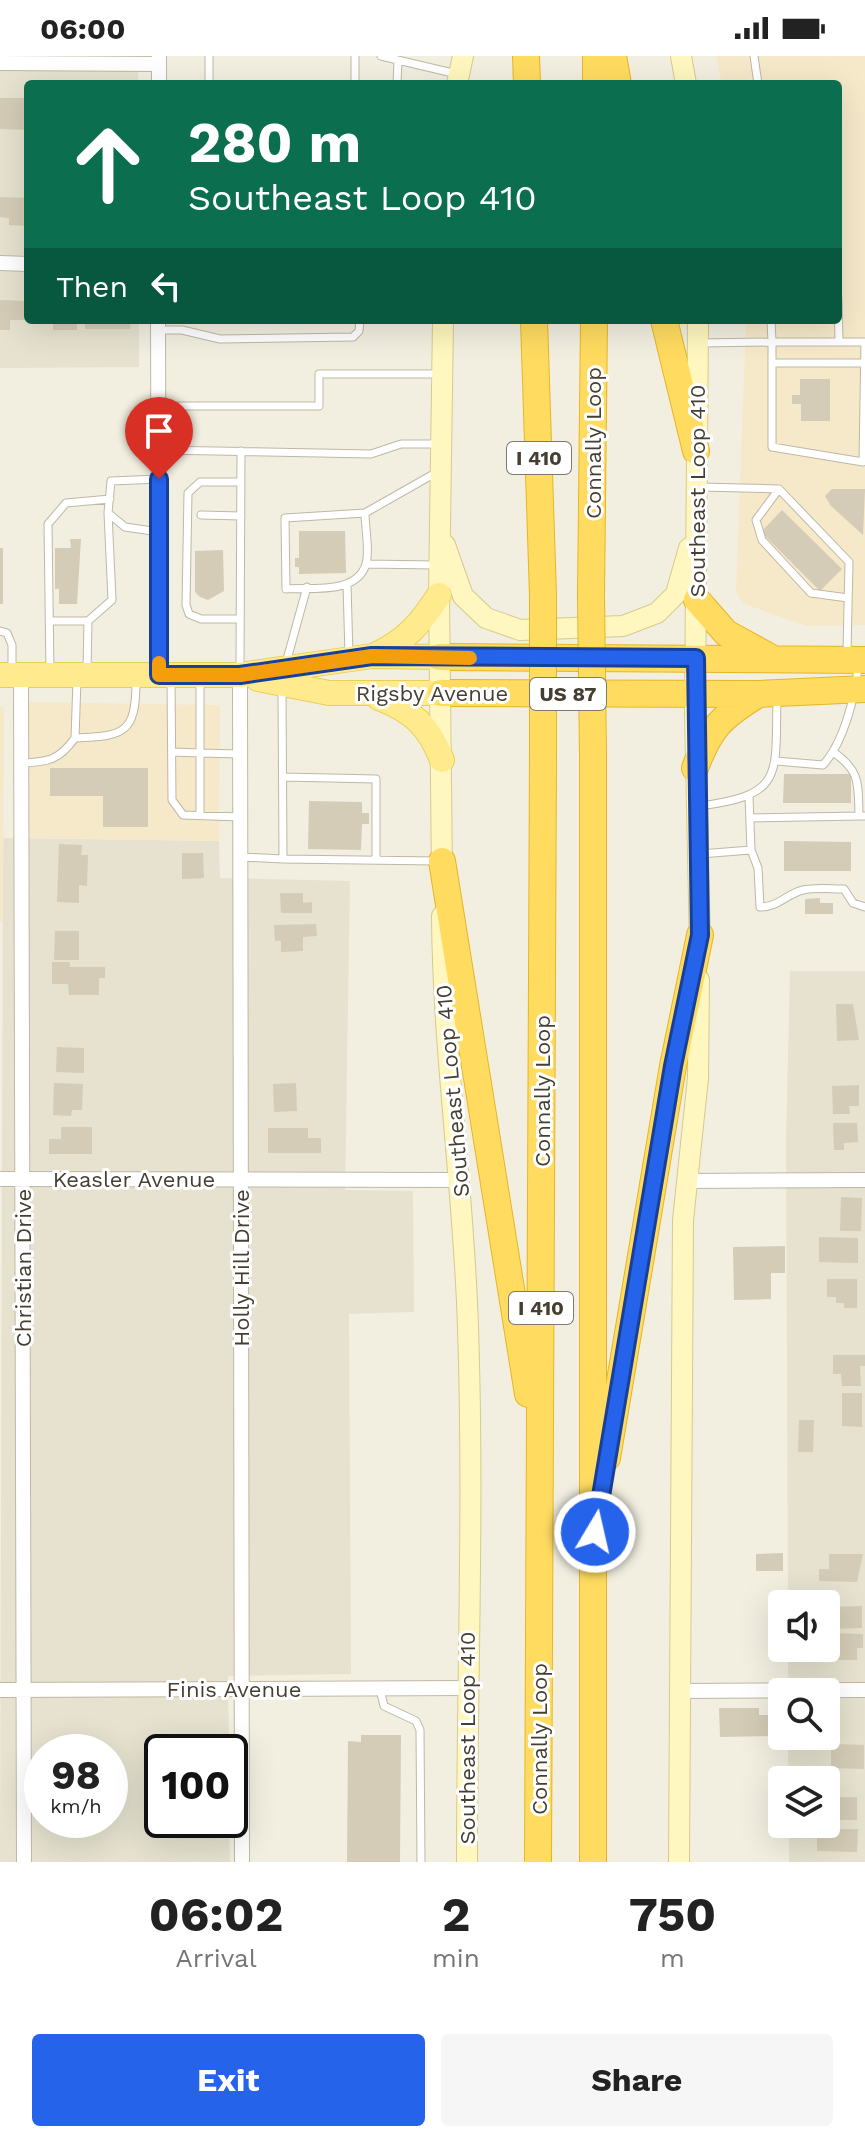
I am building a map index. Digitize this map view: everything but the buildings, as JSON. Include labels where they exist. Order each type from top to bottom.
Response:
[{"type":"highway","points":[[526,56],[527,80]]},
{"type":"highway","points":[[596,56],[596,80]]},
{"type":"highway","points":[[613,56],[617,80]]},
{"type":"highway","name":"Connally Loop","points":[[534,324],[543,596],[538,1862]]},
{"type":"highway","name":"Connally Loop","points":[[593,1862],[595,1532],[591,595],[594,324]]},
{"type":"highway","points":[[665,324],[696,451]]},
{"type":"highway","points":[[697,600],[726,633],[771,658]]},
{"type":"highway","name":"Rigsby Avenue","points":[[440,657],[857,660]]},
{"type":"highway","name":"Rigsby Avenue","points":[[441,693],[695,694],[860,689]]},
{"type":"highway","points":[[695,768],[713,728],[724,715],[768,693]]},
{"type":"highway","points":[[442,861],[541,1471]]},
{"type":"highway","points":[[595,1532],[673,1066],[700,935]]},
{"type":"main road","points":[[681,56],[685,80]]},
{"type":"main road","name":"Southeast Loop 410","points":[[443,324],[439,595],[443,1004],[450,1106],[460,1180],[468,1329],[467,1862]]},
{"type":"main road","name":"Southeast Loop 410","points":[[679,1862],[683,1220],[698,1078],[700,935],[695,768],[698,324]]},
{"type":"main road","points":[[440,530],[463,596],[486,618],[520,630],[623,626],[657,613],[676,594],[695,527]]},
{"type":"main road","points":[[361,658],[397,645],[415,631],[439,595]]},
{"type":"main road","name":"Rigsby Avenue","points":[[11,675],[283,676],[361,658],[440,657]]},
{"type":"main road","name":"Rigsby Avenue","points":[[283,676],[329,693],[441,693]]},
{"type":"main road","points":[[366,693],[415,715],[433,737],[442,760]]},
{"type":"street","points":[[0,63],[159,60]]},
{"type":"street","points":[[0,263],[24,264]]},
{"type":"street","points":[[156,675],[158,325]]},
{"type":"street","name":"Christian Drive","points":[[11,675],[21,763],[24,1862]]},
{"type":"street","name":"Holly Hill Drive","points":[[240,675],[242,1862]]},
{"type":"street","name":"Keasler Avenue","points":[[0,1179],[460,1180]]},
{"type":"street","points":[[688,1181],[865,1180]]},
{"type":"street","name":"Finis Avenue","points":[[0,1690],[467,1688]]},
{"type":"street","points":[[680,1691],[865,1690]]},
{"type":"lane","points":[[209,56],[209,80]]},
{"type":"lane","points":[[355,56],[355,80]]},
{"type":"lane","points":[[381,56],[460,72]]},
{"type":"lane","points":[[754,56],[757,80]]},
{"type":"lane","points":[[397,80],[398,60]]},
{"type":"lane","points":[[158,325],[220,339],[353,337],[359,331],[360,324]]},
{"type":"lane","points":[[698,343],[772,342],[839,341],[865,342],[864,462],[772,447],[772,342],[771,324]]},
{"type":"lane","points":[[838,324],[839,341]]},
{"type":"lane","points":[[772,363],[864,363]]},
{"type":"lane","points":[[159,406],[319,406],[319,374],[442,374]]},
{"type":"lane","points":[[159,450],[371,454],[401,444],[441,444]]},
{"type":"lane","points":[[240,675],[241,451]]},
{"type":"lane","points":[[365,513],[366,564],[347,585],[286,589],[285,518],[365,513],[441,470]]},
{"type":"lane","points":[[52,621],[88,621],[112,600],[108,513],[111,481],[159,479]]},
{"type":"lane","points":[[240,619],[201,619],[189,614],[186,605],[188,493],[200,482],[241,482]]},
{"type":"lane","points":[[696,487],[779,489],[849,562],[848,598],[860,689],[833,752],[823,765],[776,761]]},
{"type":"lane","points":[[779,489],[756,520],[762,540],[811,593],[848,598]]},
{"type":"lane","points":[[50,675],[52,621],[48,604],[48,524],[66,503],[110,499]]},
{"type":"lane","points":[[108,513],[125,527],[159,532]]},
{"type":"lane","points":[[201,515],[241,516]]},
{"type":"lane","points":[[366,564],[440,565]]},
{"type":"lane","points":[[347,585],[361,658]]},
{"type":"lane","points":[[283,859],[283,676],[307,587]]},
{"type":"lane","points":[[21,763],[50,762],[62,756],[75,738],[88,621]]},
{"type":"lane","points":[[0,631],[7,633],[12,645],[11,675]]},
{"type":"lane","points":[[75,738],[116,736],[130,724],[156,675]]},
{"type":"lane","points":[[156,675],[172,752],[172,800],[183,815],[240,817]]},
{"type":"lane","points":[[200,675],[200,815]]},
{"type":"lane","points":[[696,807],[761,791],[775,769],[768,693]]},
{"type":"lane","points":[[172,752],[240,754]]},
{"type":"lane","points":[[750,818],[862,816],[857,778],[849,763],[833,752]]},
{"type":"lane","points":[[283,777],[376,779],[376,860]]},
{"type":"lane","points":[[749,796],[751,850],[758,868],[760,907],[774,907],[801,890],[817,889],[844,889],[853,903],[865,907]]},
{"type":"lane","points":[[698,854],[751,850]]},
{"type":"lane","points":[[240,857],[442,861]]},
{"type":"lane","points":[[380,1689],[384,1706],[416,1721],[420,1730],[421,1862]]},
{"type":"shaded area","points":[[0,56],[138,56],[138,80],[24,80],[24,324],[139,324],[139,367],[0,368]]},
{"type":"shaded area","points":[[716,56],[865,56],[865,625],[806,626],[742,603],[736,591],[746,324],[842,324],[842,80],[721,80]]},
{"type":"shaded area","points":[[28,702],[220,705],[219,841],[30,838]]},
{"type":"shaded area","points":[[0,707],[4,707],[3,922],[0,922]]},
{"type":"shaded area","points":[[3,838],[219,841],[220,878],[350,881],[345,1190],[413,1191],[414,1312],[349,1314],[351,1674],[228,1676],[229,1734],[144,1734],[144,1838],[229,1838],[230,1862],[0,1862]]},
{"type":"shaded area","points":[[790,971],[865,971],[865,1862],[789,1862],[789,1838],[840,1838],[840,1766],[788,1766],[788,1750],[840,1750],[840,1678],[788,1678],[788,1662],[840,1662],[840,1590],[788,1590],[786,1142]]},
{"type":"slow traffic","points":[[159,663],[159,675],[240,675],[372,656],[470,658]]},
{"type":"route","points":[[159,479],[159,675],[240,675],[372,656],[696,658],[695,768],[700,935],[673,1066],[595,1532]]}]
